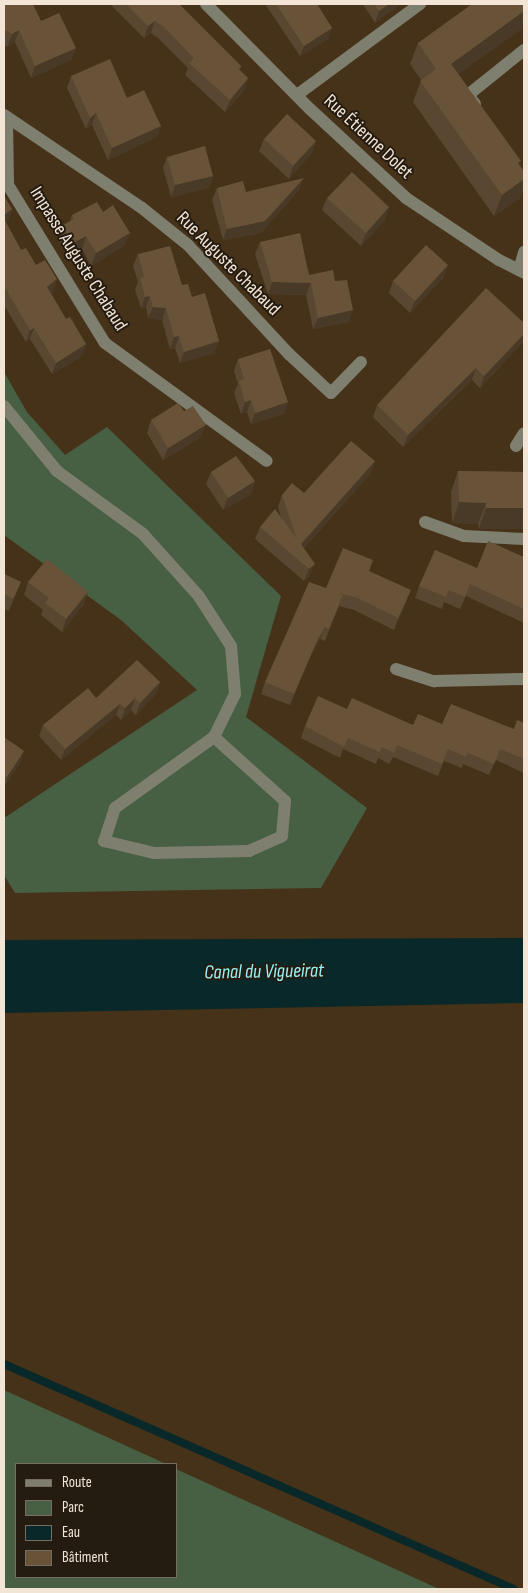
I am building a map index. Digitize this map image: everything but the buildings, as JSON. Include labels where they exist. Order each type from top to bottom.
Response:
[{"type":"street","name":"Rue Étienne Dolet","points":[[206,4],[297,95],[406,198],[522,272]]},
{"type":"street","points":[[297,95],[420,4]]},
{"type":"street","points":[[485,118],[468,95],[524,50]]},
{"type":"street","name":"Rue Auguste Chabaud","points":[[6,117],[142,208],[188,245],[289,354],[331,393],[361,362]]},
{"type":"street","name":"Impasse Auguste Chabaud","points":[[6,117],[8,185],[105,343],[267,460]]},
{"type":"street","points":[[522,272],[524,252]]},
{"type":"street","points":[[4,406],[57,470],[142,534],[198,595],[232,646],[235,694],[214,737],[115,808],[104,841],[154,852],[249,851],[282,836],[285,801],[214,737]]},
{"type":"street","points":[[516,446],[524,433]]},
{"type":"street","points":[[425,522],[464,536],[524,539]]},
{"type":"street","points":[[396,669],[434,681],[524,679]]},
{"type":"green space","points":[[4,372],[27,412],[65,455],[107,427],[281,596],[246,717],[367,808],[321,888],[15,893],[4,875],[4,818],[197,690],[121,620],[4,535]]},
{"type":"green space","points":[[4,1390],[164,1463],[15,1463],[15,1578],[178,1578],[178,1470],[439,1589],[4,1589]]},
{"type":"water","name":"Canal du Vigueirat","points":[[524,938],[524,1003],[4,1013],[4,940]]},
{"type":"waterway","points":[[4,1364],[514,1589]]}]
